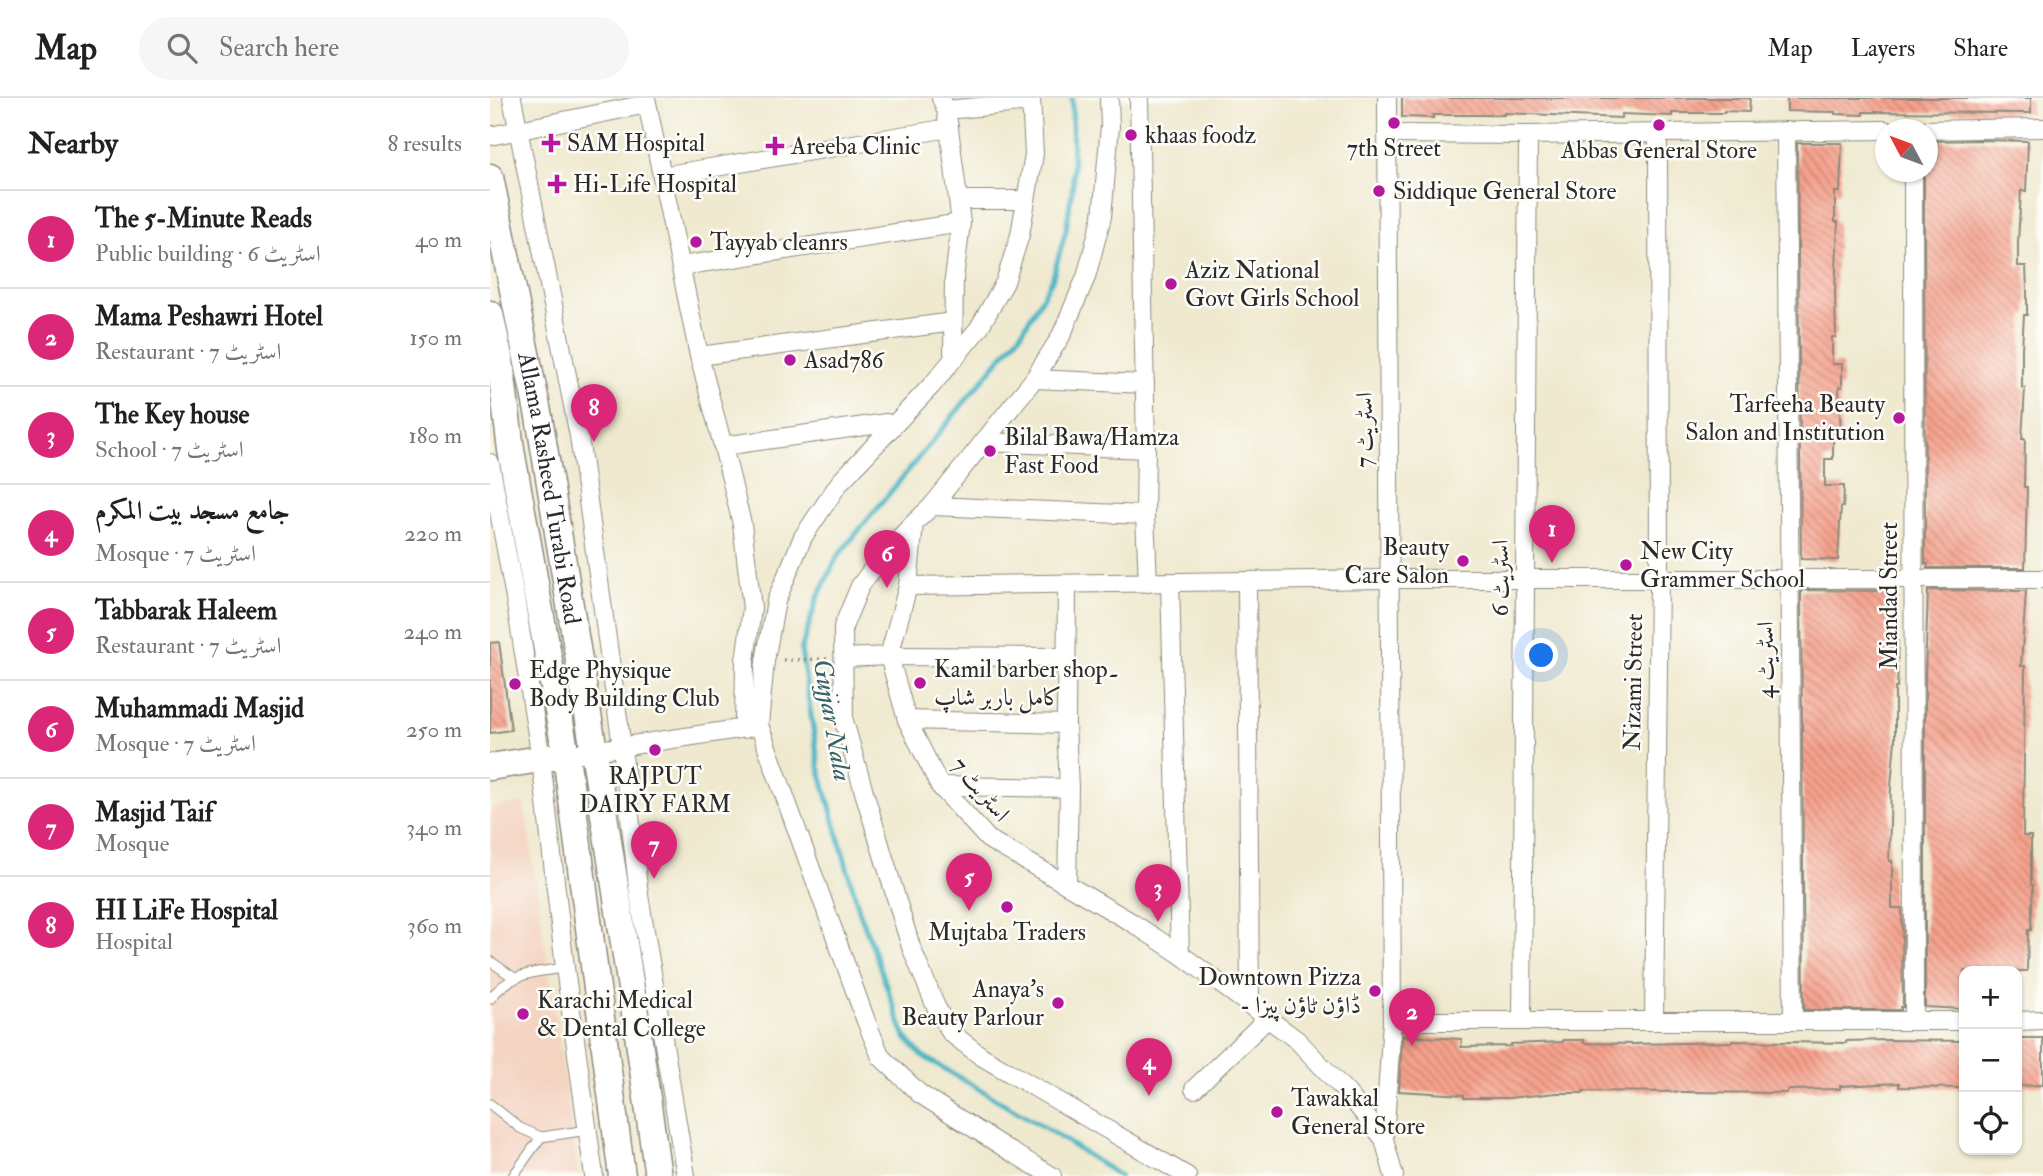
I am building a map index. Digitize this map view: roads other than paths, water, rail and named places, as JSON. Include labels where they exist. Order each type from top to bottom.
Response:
[{"type":"main road","name":"Allama Rasheed Turabi Road","points":[[490,177],[539,417],[594,751],[658,1176]]},
{"type":"main road","name":"Allama Rasheed Turabi Road","points":[[490,314],[495,362],[512,450],[553,757],[622,1176]]},
{"type":"main road","points":[[490,767],[553,757]]},
{"type":"street","points":[[512,98],[579,436],[622,747],[639,895],[686,1176]]},
{"type":"street","points":[[1109,98],[1110,126],[1102,218],[1086,277],[1061,335],[1034,379],[932,506],[884,554],[860,586],[843,627],[840,658],[844,721],[911,947],[936,1007],[951,1033],[981,1056],[1187,1176]]},
{"type":"street","points":[[1139,98],[1148,583]]},
{"type":"street","name":"اسٹریٹ 7","points":[[1387,98],[1392,1021],[1384,1139],[1394,1176]]},
{"type":"street","points":[[752,727],[776,601],[803,537],[840,482],[932,385],[957,355],[979,328],[1005,282],[1020,235],[1034,154],[1031,100],[943,104],[949,128],[961,223],[954,279],[953,352],[957,355]]},
{"type":"street","points":[[490,136],[646,101],[699,356],[742,524],[752,608],[746,661],[752,727],[881,1057],[920,1094],[1052,1176]]},
{"type":"street","points":[[662,176],[949,128]]},
{"type":"street","points":[[1938,130],[2043,128]]},
{"type":"street","points":[[1387,134],[1528,135],[1875,130]]},
{"type":"street","name":"اسٹریٹ 4","points":[[1786,131],[1793,1021]]},
{"type":"street","name":"Nizami Street","points":[[1654,1021],[1659,579],[1658,133]]},
{"type":"street","name":"اسٹریٹ 6","points":[[1522,1021],[1528,135]]},
{"type":"street","name":"Miandad Street","points":[[1913,182],[1914,1021]]},
{"type":"street","points":[[959,200],[1026,200]]},
{"type":"street","points":[[681,266],[961,223]]},
{"type":"street","points":[[699,356],[953,321]]},
{"type":"street","points":[[1034,379],[1145,384]]},
{"type":"street","points":[[723,446],[886,423],[890,429]]},
{"type":"street","points":[[983,442],[1146,449]]},
{"type":"street","points":[[490,463],[515,598],[553,757],[565,968],[594,1176]]},
{"type":"street","points":[[932,506],[1145,515]]},
{"type":"street","points":[[889,656],[908,586],[914,523]]},
{"type":"street","points":[[908,586],[1388,579],[2043,579]]},
{"type":"street","points":[[1247,582],[1250,1005]]},
{"type":"street","points":[[1170,583],[1180,954]]},
{"type":"street","points":[[1067,584],[1067,884]]},
{"type":"street","name":"اسٹریٹ 7","points":[[889,656],[907,720],[940,786],[988,839],[1180,954],[1268,1018],[1297,1040],[1348,1094],[1384,1139]]},
{"type":"street","points":[[840,658],[1066,657]]},
{"type":"street","points":[[746,661],[765,660]]},
{"type":"street","points":[[907,720],[1066,724]]},
{"type":"street","points":[[553,757],[752,727]]},
{"type":"street","points":[[940,786],[1069,788]]},
{"type":"street","points":[[1194,1089],[1268,1018]]},
{"type":"street","points":[[2022,1020],[2043,1020]]},
{"type":"street","points":[[1392,1021],[1959,1021]]},
{"type":"lane","points":[[490,961],[513,977]]},
{"type":"lane","points":[[490,999],[513,977],[565,968]]},
{"type":"lane","points":[[490,1104],[520,1128],[541,1137],[588,1130]]},
{"type":"lane","points":[[513,1176],[541,1137]]},
{"type":"waterway","name":"Gujjar Nala","points":[[1072,98],[1073,184],[1066,230],[1052,280],[1022,332],[837,557],[817,599],[801,650],[819,767],[859,910],[905,1037],[921,1055],[1044,1127],[1120,1176]]},
{"type":"place","name":"7th Street","points":[[1394,123]]},
{"type":"place","name":"Abbas General Store","points":[[1659,125]]},
{"type":"place","name":"khaas foodz","points":[[1131,135]]},
{"type":"place","name":"SAM Hospital","points":[[551,143]]},
{"type":"place","name":"Areeba Clinic","points":[[775,146]]},
{"type":"place","name":"Hi-Life Hospital","points":[[557,184]]},
{"type":"place","name":"Siddique General Store","points":[[1379,191]]},
{"type":"place","name":"Tayyab cleanrs","points":[[696,242]]},
{"type":"place","name":"Aziz National Govt Girls School","points":[[1171,284]]},
{"type":"place","name":"Asad786","points":[[790,360]]},
{"type":"place","name":"Tarfeeha Beauty Salon and Institution","points":[[1899,418]]},
{"type":"place","name":"HI LiFe Hospital","points":[[594,442]]},
{"type":"place","name":"Bilal Bawa/Hamza Fast Food","points":[[990,451]]},
{"type":"place","name":"Beauty Care Salon","points":[[1463,561]]},
{"type":"place","name":"The 5-Minute Reads","points":[[1552,563]]},
{"type":"place","name":"New City Grammer School","points":[[1626,565]]},
{"type":"place","name":"Muhammadi Masjid","points":[[887,588]]},
{"type":"place","name":"Kamil barber shop۔ کامل باربر شاپ","points":[[920,683]]},
{"type":"place","name":"Edge Physique Body Building Club","points":[[515,684]]},
{"type":"place","name":"RAJPUT DAIRY FARM","points":[[655,750]]},
{"type":"place","name":"Masjid Taif","points":[[654,879]]},
{"type":"place","name":"Mujtaba Traders","points":[[1007,907]]},
{"type":"place","name":"Tabbarak Haleem","points":[[969,911]]},
{"type":"place","name":"The Key house","points":[[1158,922]]},
{"type":"place","name":"Downtown Pizza - ڈاؤن ٹاؤن پیزا","points":[[1375,991]]},
{"type":"place","name":"Anaya's Beauty Parlour","points":[[1058,1003]]},
{"type":"place","name":"Karachi Medical & Dental College","points":[[523,1014]]},
{"type":"place","name":"Mama Peshawri Hotel","points":[[1412,1046]]},
{"type":"place","name":"جامع مسجد بیت المکرم","points":[[1149,1096]]},
{"type":"place","name":"Tawakkal General Store","points":[[1277,1112]]}]
